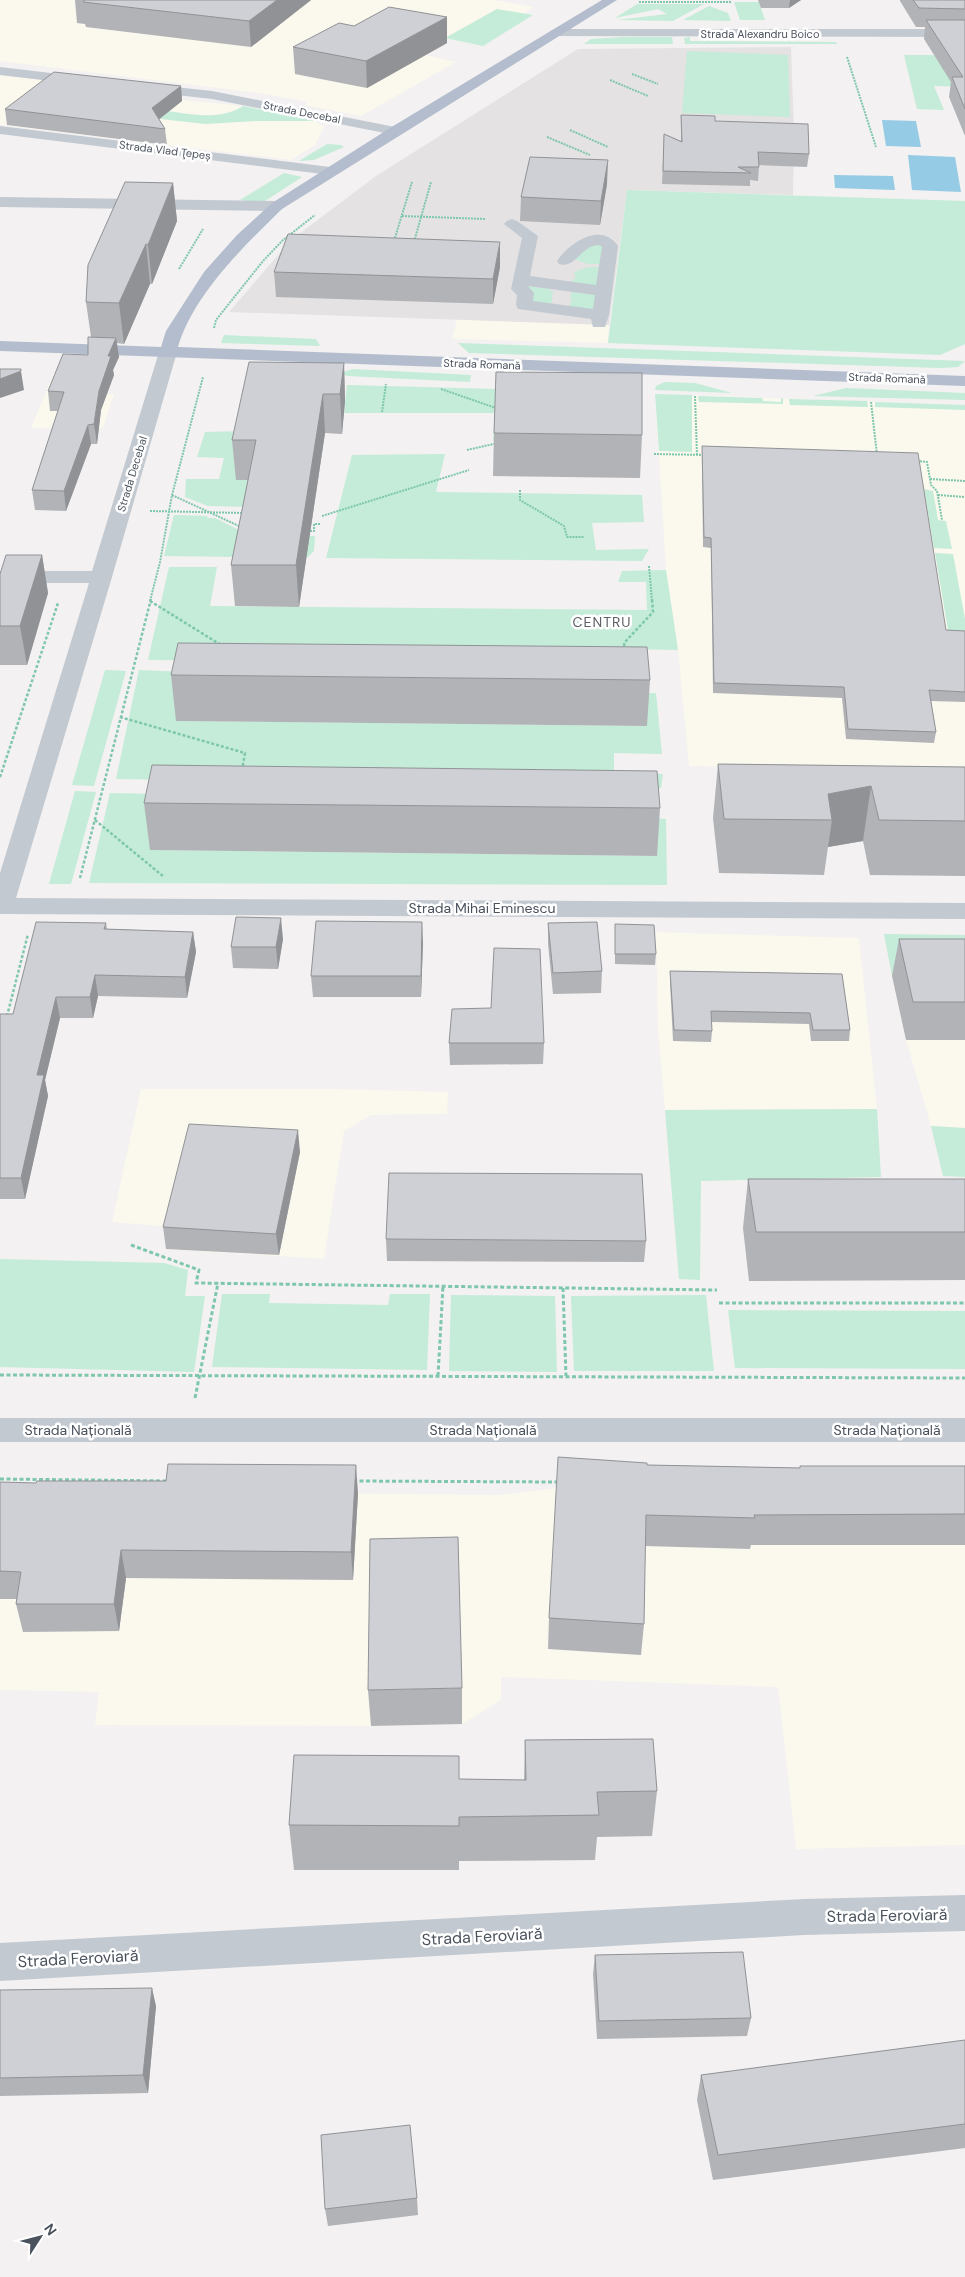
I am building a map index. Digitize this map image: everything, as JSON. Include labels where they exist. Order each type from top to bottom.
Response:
[{"type":"main road","name":"Strada Decebal","points":[[168,352],[174,331],[210,276],[242,238],[277,206],[330,171],[611,0]]},
{"type":"main road","name":"Strada Romană","points":[[0,346],[965,381]]},
{"type":"street","name":"Strada Alexandru Boico","points":[[554,33],[965,33]]},
{"type":"street","points":[[0,71],[96,82]]},
{"type":"street","name":"Strada Decebal","points":[[135,86],[212,95],[395,131]]},
{"type":"street","name":"Strada Vlad Ţepeș","points":[[0,130],[330,171]]},
{"type":"street","points":[[0,202],[277,206]]},
{"type":"street","points":[[512,224],[530,236],[531,265],[520,288],[526,293],[524,305],[559,309],[600,319],[604,291]]},
{"type":"street","points":[[531,265],[576,264],[604,291]]},
{"type":"street","points":[[576,264],[604,291]]},
{"type":"street","points":[[559,309],[576,264]]},
{"type":"street","name":"Strada Decebal","points":[[1,905],[102,577],[168,352]]},
{"type":"street","points":[[0,577],[102,577]]},
{"type":"street","name":"Strada Mihai Eminescu","points":[[1,905],[965,910]]},
{"type":"street","name":"Strada Națională","points":[[0,1430],[965,1430]]},
{"type":"street","name":"Strada Feroviară","points":[[0,1962],[261,1949],[804,1917],[965,1913]]},
{"type":"path","points":[[642,1],[730,1]]},
{"type":"path","points":[[639,2],[660,1]]},
{"type":"path","points":[[847,56],[876,147]]},
{"type":"path","points":[[632,74],[658,84]]},
{"type":"path","points":[[610,80],[648,96]]},
{"type":"path","points":[[570,130],[608,147]]},
{"type":"path","points":[[547,137],[590,155]]},
{"type":"path","points":[[394,243],[412,182]]},
{"type":"path","points":[[413,243],[431,182]]},
{"type":"path","points":[[402,216],[494,219]]},
{"type":"path","points":[[74,906],[160,562],[172,495],[209,354]]},
{"type":"path","points":[[382,412],[386,381]]},
{"type":"path","points":[[438,388],[500,409]]},
{"type":"path","points":[[695,393],[697,455]]},
{"type":"path","points":[[871,407],[878,460]]},
{"type":"path","points":[[467,450],[505,441]]},
{"type":"path","points":[[654,454],[706,455]]},
{"type":"path","points":[[917,461],[927,462],[930,480],[938,496],[942,520]]},
{"type":"path","points":[[322,516],[391,496],[469,470]]},
{"type":"path","points":[[930,480],[965,480]]},
{"type":"path","points":[[520,490],[520,500],[564,526],[566,537],[584,537]]},
{"type":"path","points":[[172,495],[244,529]]},
{"type":"path","points":[[938,496],[965,497]]},
{"type":"path","points":[[145,511],[252,514]]},
{"type":"path","points":[[305,531],[314,531],[314,524],[321,524]]},
{"type":"path","points":[[625,652],[624,644],[653,612],[649,566]]},
{"type":"path","points":[[150,601],[224,647]]},
{"type":"path","points":[[120,717],[245,753],[242,772]]},
{"type":"path","points":[[95,820],[168,881]]},
{"type":"path","points":[[0,1021],[6,1020],[28,931]]},
{"type":"path","points":[[131,1245],[200,1270],[196,1283],[717,1290]]},
{"type":"path","points":[[0,1479],[180,1481],[187,1430],[200,1378],[218,1283]]},
{"type":"path","points":[[438,1376],[443,1286]]},
{"type":"path","points":[[563,1288],[566,1376]]},
{"type":"path","points":[[718,1303],[965,1303]]},
{"type":"path","points":[[0,1375],[200,1378],[438,1376],[965,1378]]},
{"type":"path","points":[[349,1481],[567,1482]]},
{"type":"shaded area","points":[[0,0],[494,0],[534,7],[473,44],[445,38],[327,33],[456,62],[361,116],[304,105],[308,102],[259,93],[0,61]]},
{"type":"shaded area","points":[[791,47],[794,133],[793,195],[627,190],[609,325],[229,312],[291,240],[376,176],[578,49]]},
{"type":"shaded area","points":[[0,75],[43,80],[38,85],[243,106],[234,113],[315,121],[324,127],[315,145],[291,160],[0,125]]},
{"type":"shaded area","points":[[457,319],[609,325],[608,343],[452,339]]},
{"type":"shaded area","points":[[54,373],[114,375],[107,394],[114,394],[103,428],[31,428]]},
{"type":"shaded area","points":[[655,394],[965,405],[965,769],[689,766],[678,650],[666,570]]},
{"type":"shaded area","points":[[656,932],[859,938],[877,1109],[665,1110],[658,1029]]},
{"type":"shaded area","points":[[892,976],[965,976],[965,1128],[931,1126],[906,1040]]},
{"type":"shaded area","points":[[141,1089],[334,1089],[448,1092],[447,1114],[371,1115],[344,1131],[324,1259],[166,1249],[171,1227],[112,1222]]},
{"type":"shaded area","points":[[557,1488],[965,1497],[965,1845],[796,1849],[778,1687],[501,1677],[501,1700],[462,1724],[371,1726],[95,1725],[99,1692],[0,1690],[0,1510],[148,1491],[499,1495]]},
{"type":"green space","points":[[734,2],[759,2],[765,20],[740,20]]},
{"type":"green space","points":[[637,4],[704,4],[673,21],[617,20],[667,14],[658,9],[615,18]]},
{"type":"green space","points":[[709,6],[728,13],[731,21],[683,20]]},
{"type":"green space","points":[[497,9],[533,15],[483,46],[445,38]]},
{"type":"green space","points":[[672,37],[673,44],[584,44],[591,39]]},
{"type":"green space","points":[[690,37],[690,41],[836,42],[837,44],[685,44],[684,38]]},
{"type":"green space","points":[[687,51],[788,55],[790,117],[682,113]]},
{"type":"green space","points":[[904,55],[934,55],[938,61],[955,61],[965,87],[934,86],[944,110],[917,109]]},
{"type":"green space","points":[[243,106],[315,121],[258,121],[205,124],[143,117],[153,109],[211,115],[233,111]]},
{"type":"green space","points":[[327,144],[344,147],[314,160],[299,161]]},
{"type":"green space","points":[[284,173],[302,177],[262,203],[240,200]]},
{"type":"green space","points":[[627,190],[965,201],[965,344],[940,355],[608,343]]},
{"type":"green space","points":[[584,245],[605,245],[603,264],[588,264],[574,259]]},
{"type":"green space","points":[[588,267],[602,267],[601,286],[572,283],[573,279],[576,279],[574,272]]},
{"type":"green space","points":[[528,286],[553,291],[551,306],[530,304]]},
{"type":"green space","points":[[572,291],[599,293],[598,312],[569,307]]},
{"type":"green space","points":[[224,335],[316,339],[320,346],[221,343]]},
{"type":"green space","points":[[458,343],[965,361],[958,367],[941,368],[469,353]]},
{"type":"green space","points":[[353,369],[471,375],[470,382],[347,376],[342,374]]},
{"type":"green space","points":[[665,382],[695,383],[732,393],[655,390],[656,386]]},
{"type":"green space","points":[[347,385],[497,389],[507,437],[493,441],[495,413],[344,413]]},
{"type":"green space","points":[[846,388],[965,393],[965,400],[813,396]]},
{"type":"green space","points":[[655,394],[692,395],[692,452],[659,451]]},
{"type":"green space","points":[[698,396],[762,398],[763,401],[781,402],[781,398],[783,398],[783,404],[699,402]]},
{"type":"green space","points":[[789,399],[867,401],[868,407],[790,405]]},
{"type":"green space","points":[[875,402],[965,405],[965,410],[875,407]]},
{"type":"green space","points":[[246,431],[265,454],[254,507],[208,506],[185,497],[186,479],[219,479],[224,458],[197,457],[205,432]]},
{"type":"green space","points":[[445,454],[436,492],[642,495],[644,522],[592,523],[596,550],[649,549],[642,561],[326,558],[352,455]]},
{"type":"green space","points":[[924,489],[933,491],[938,520],[946,521],[952,549],[934,548]]},
{"type":"green space","points":[[174,515],[215,518],[249,535],[315,536],[314,551],[308,557],[301,558],[164,556]]},
{"type":"green space","points":[[935,553],[953,554],[965,619],[965,631],[948,630]]},
{"type":"green space","points":[[169,567],[217,567],[210,606],[647,610],[646,582],[618,582],[622,571],[666,570],[678,650],[631,649],[632,663],[148,660]]},
{"type":"green space","points":[[105,670],[126,671],[94,786],[72,785]]},
{"type":"green space","points":[[139,670],[186,672],[177,721],[646,726],[644,693],[656,693],[662,754],[614,753],[614,773],[663,774],[661,788],[116,779]]},
{"type":"green space","points":[[75,791],[96,792],[71,884],[49,884]]},
{"type":"green space","points":[[110,793],[163,794],[150,850],[657,856],[654,818],[666,819],[667,885],[89,883]]},
{"type":"green space","points":[[884,934],[965,935],[965,976],[892,976]]},
{"type":"green space","points":[[877,1109],[881,1177],[701,1181],[700,1280],[679,1279],[665,1110]]},
{"type":"green space","points":[[931,1126],[965,1128],[965,1177],[943,1176]]},
{"type":"green space","points":[[0,1259],[164,1263],[188,1270],[185,1296],[205,1296],[194,1372],[0,1367]]},
{"type":"green space","points":[[222,1294],[270,1294],[269,1303],[388,1305],[390,1294],[430,1294],[427,1370],[212,1367]]},
{"type":"green space","points":[[451,1295],[555,1296],[557,1372],[449,1371]]},
{"type":"green space","points":[[706,1295],[714,1371],[574,1371],[571,1296]]},
{"type":"green space","points":[[728,1310],[965,1311],[965,1369],[735,1368]]},
{"type":"water","points":[[882,120],[916,121],[921,147],[886,146]]},
{"type":"water","points":[[908,155],[955,157],[961,192],[912,190]]},
{"type":"water","points":[[834,175],[893,176],[895,190],[835,188]]},
{"type":"building","points":[[85,0],[277,0],[249,21],[83,2]]},
{"type":"building","points":[[913,0],[965,0],[965,9],[919,8]]},
{"type":"building","points":[[389,7],[447,17],[366,61],[293,47],[339,23],[354,26]]},
{"type":"building","points":[[926,20],[965,20],[965,109],[952,77],[963,77]]},
{"type":"building","points":[[54,72],[181,86],[152,108],[165,129],[5,109]]},
{"type":"building","points":[[681,115],[715,116],[715,121],[808,124],[809,154],[758,152],[759,167],[738,167],[751,173],[663,171],[664,134],[682,142]]},
{"type":"building","points":[[530,157],[608,160],[601,201],[521,197]]},
{"type":"building","points":[[125,182],[173,183],[148,245],[146,244],[119,303],[86,302],[88,265]]},
{"type":"building","points":[[288,234],[500,242],[493,279],[274,272]]},
{"type":"building","points":[[88,337],[116,338],[108,356],[111,356],[99,391],[94,424],[88,425],[64,491],[32,490],[64,392],[48,391],[63,354],[88,355]]},
{"type":"building","points":[[249,362],[344,363],[340,394],[323,394],[296,565],[231,565],[256,440],[232,440]]},
{"type":"building","points":[[0,369],[21,369],[21,371],[0,379]]},
{"type":"building","points":[[496,372],[642,373],[642,435],[494,433]]},
{"type":"building","points":[[702,446],[918,453],[946,630],[965,631],[965,692],[929,690],[936,732],[848,729],[844,687],[714,683],[711,538],[704,537]]},
{"type":"building","points":[[6,555],[42,555],[20,626],[0,626],[0,574]]},
{"type":"building","points":[[178,643],[647,647],[650,680],[171,675]]},
{"type":"building","points":[[718,764],[965,767],[965,821],[879,820],[871,786],[828,794],[832,820],[724,819]]},
{"type":"building","points":[[152,765],[657,771],[660,808],[144,803]]},
{"type":"building","points":[[236,917],[281,918],[276,947],[231,947]]},
{"type":"building","points":[[316,921],[422,922],[421,976],[311,976]]},
{"type":"building","points":[[36,922],[106,923],[104,929],[193,932],[185,977],[95,975],[90,997],[56,997],[37,1075],[44,1075],[21,1178],[0,1178],[0,1014],[13,1014]]},
{"type":"building","points":[[597,922],[602,971],[553,973],[548,923]]},
{"type":"building","points":[[615,924],[654,925],[656,954],[615,954]]},
{"type":"building","points":[[899,939],[965,939],[965,1002],[913,1002]]},
{"type":"building","points":[[494,948],[540,949],[544,1043],[449,1043],[452,1009],[491,1008]]},
{"type":"building","points":[[670,971],[842,974],[850,1030],[813,1030],[810,1013],[711,1011],[712,1031],[674,1030]]},
{"type":"building","points":[[189,1124],[298,1130],[276,1234],[163,1227]]},
{"type":"building","points":[[389,1173],[642,1174],[646,1241],[386,1239]]},
{"type":"building","points":[[748,1179],[965,1179],[965,1232],[756,1232]]},
{"type":"building","points":[[558,1457],[647,1463],[647,1465],[800,1468],[800,1466],[965,1466],[965,1514],[754,1515],[755,1518],[646,1515],[644,1624],[549,1618]]},
{"type":"building","points":[[168,1464],[356,1465],[351,1552],[121,1550],[114,1604],[16,1604],[21,1572],[0,1571],[0,1482],[166,1481]]},
{"type":"building","points":[[458,1537],[462,1688],[368,1690],[370,1539]]},
{"type":"building","points":[[653,1739],[657,1791],[597,1792],[599,1815],[459,1817],[459,1826],[289,1825],[294,1755],[459,1756],[459,1779],[526,1780],[525,1740]]},
{"type":"building","points":[[743,1952],[751,2018],[599,2021],[595,1955]]},
{"type":"building","points":[[152,1988],[143,2075],[0,2078],[0,1990]]},
{"type":"building","points":[[965,2040],[965,2124],[718,2155],[701,2075]]},
{"type":"building","points":[[410,2125],[417,2198],[325,2209],[321,2135]]},
{"type":"district","name":"CENTRU","points":[[602,622]]}]
